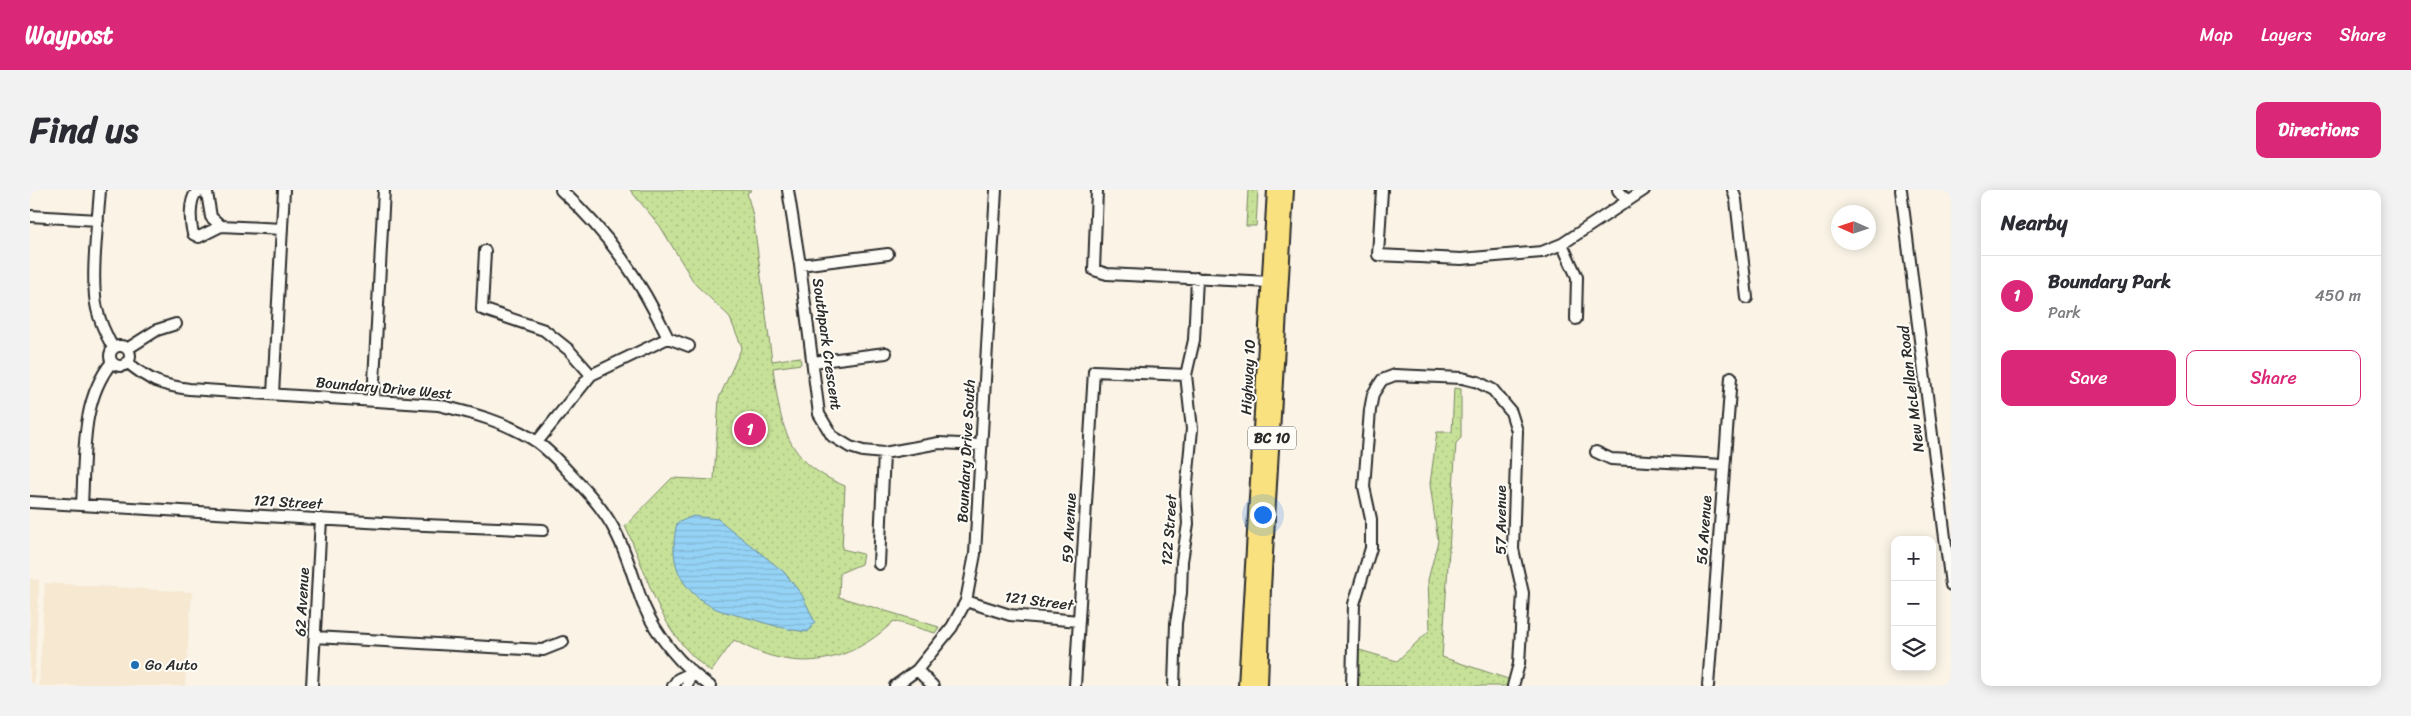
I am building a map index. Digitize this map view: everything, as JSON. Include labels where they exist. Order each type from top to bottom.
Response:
[{"type":"highway","name":"Highway 10","points":[[1246,686],[1275,190]]},
{"type":"highway","name":"Highway 10","points":[[1260,686],[1264,578],[1286,190]]},
{"type":"street","points":[[100,190],[94,288],[96,308],[113,348]]},
{"type":"street","points":[[273,394],[284,190]]},
{"type":"street","points":[[373,400],[384,190]]},
{"type":"street","points":[[561,190],[590,216],[635,274],[668,338],[689,346]]},
{"type":"street","name":"Southpark Crescent","points":[[788,190],[819,414],[832,436],[850,447],[863,451],[884,453],[925,444],[982,445]]},
{"type":"street","name":"Boundary Drive South","points":[[895,686],[917,670],[952,627],[966,601],[975,554],[996,190]]},
{"type":"street","points":[[1097,190],[1094,270],[1108,274],[1270,282]]},
{"type":"street","points":[[1382,190],[1378,255],[1461,259],[1542,252],[1562,244],[1644,190]]},
{"type":"street","points":[[1618,190],[1627,201]]},
{"type":"street","points":[[1734,190],[1747,298]]},
{"type":"street","name":"New McLellan Road","points":[[1901,190],[1951,585]]},
{"type":"street","points":[[30,216],[98,220]]},
{"type":"street","points":[[221,226],[282,229]]},
{"type":"street","points":[[1562,244],[1577,278],[1576,319]]},
{"type":"street","points":[[485,250],[482,309],[544,330],[569,350],[591,375]]},
{"type":"street","points":[[800,266],[888,254]]},
{"type":"street","name":"122 Street","points":[[1174,686],[1176,623],[1181,593],[1182,561],[1188,524],[1186,493],[1192,429],[1186,375],[1194,340],[1197,278]]},
{"type":"street","points":[[127,349],[157,330],[176,324]]},
{"type":"street","points":[[537,442],[591,375],[668,338]]},
{"type":"street","points":[[122,346],[127,349],[130,357],[127,362],[117,365],[112,362],[110,353],[113,348],[122,346]]},
{"type":"street","points":[[813,362],[886,353]]},
{"type":"street","points":[[82,505],[89,404],[98,380],[112,362]]},
{"type":"street","name":"Boundary Drive West","points":[[127,362],[149,380],[168,386],[438,405],[473,413],[503,424],[537,442],[557,459],[596,502],[616,534],[653,624],[679,660],[692,673]]},
{"type":"street","name":"59 Avenue","points":[[1075,686],[1094,371],[1186,375]]},
{"type":"street","name":"57 Avenue","points":[[1352,686],[1354,604],[1371,548],[1371,519],[1364,487],[1370,410],[1373,394],[1382,380],[1395,375],[1462,378],[1478,382],[1493,390],[1511,412],[1517,431],[1513,549],[1523,592],[1519,664],[1513,686]]},
{"type":"street","name":"56 Avenue","points":[[1708,686],[1731,377]]},
{"type":"street","points":[[1596,452],[1611,459],[1724,465]]},
{"type":"street","points":[[879,564],[884,453]]},
{"type":"street","name":"121 Street","points":[[30,502],[321,520],[544,530]]},
{"type":"street","name":"62 Avenue","points":[[312,686],[321,520]]},
{"type":"street","name":"121 Street","points":[[966,601],[1010,615],[1079,621]]},
{"type":"street","points":[[315,637],[543,650],[564,642]]},
{"type":"street","points":[[917,670],[932,686]]},
{"type":"street","points":[[673,686],[678,679],[692,673]]},
{"type":"street","points":[[687,686],[692,673]]},
{"type":"street","points":[[692,673],[710,686]]},
{"type":"shaded area","points":[[30,579],[39,580],[34,686],[30,686]]},
{"type":"shaded area","name":"Go Auto","points":[[45,583],[192,592],[185,686],[39,686]]},
{"type":"green space","points":[[630,190],[752,190],[747,193],[753,216],[772,361],[800,357],[801,364],[773,368],[783,425],[789,440],[810,465],[825,476],[845,486],[842,549],[863,554],[861,564],[840,573],[839,597],[939,627],[935,633],[894,621],[876,636],[857,648],[838,656],[818,660],[797,661],[756,651],[734,640],[711,672],[693,656],[667,623],[625,526],[672,478],[714,480],[719,398],[742,347],[729,316],[695,284],[660,226]]},
{"type":"green space","points":[[1248,190],[1258,190],[1256,226],[1246,226]]},
{"type":"green space","points":[[1454,388],[1461,389],[1461,438],[1456,443],[1442,657],[1511,680],[1509,686],[1356,686],[1356,649],[1397,661],[1430,630],[1428,580],[1438,541],[1430,484],[1437,432],[1452,432]]},
{"type":"water","points":[[693,516],[718,519],[784,572],[802,595],[815,622],[808,632],[793,630],[720,610],[712,607],[691,591],[678,572],[674,549],[677,523]]},
{"type":"place","name":"Boundary Park","points":[[750,429]]},
{"type":"place","name":"Go Auto","points":[[135,665]]}]
